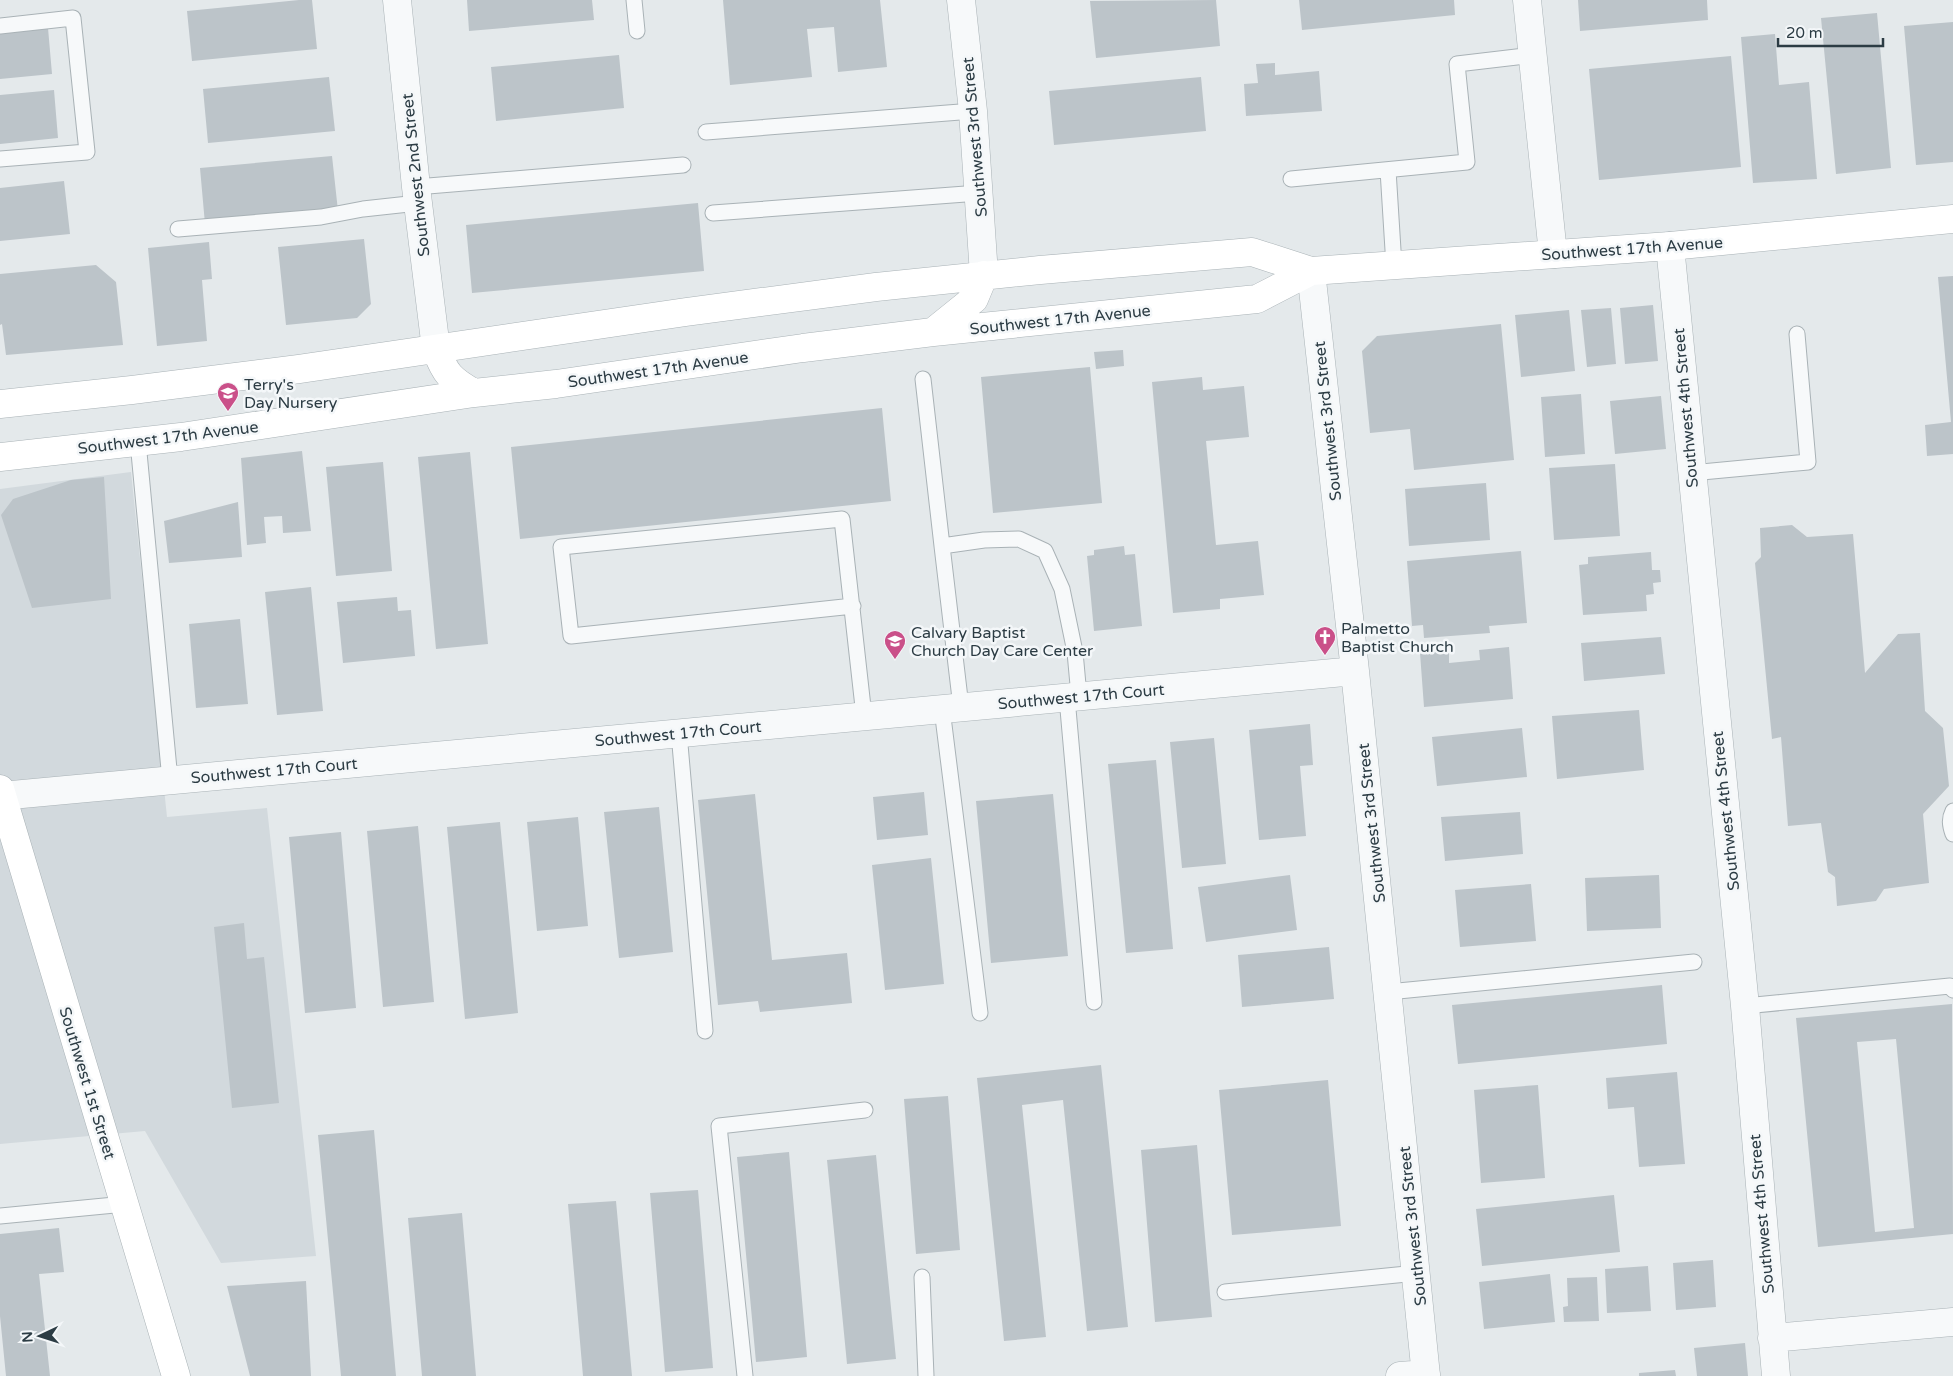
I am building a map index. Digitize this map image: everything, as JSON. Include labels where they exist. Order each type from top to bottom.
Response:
[{"type":"main road","name":"Southwest 17th Avenue","points":[[0,404],[142,389],[299,369],[686,312],[984,275],[1252,252],[1311,271],[1670,246],[1953,220]]},
{"type":"main road","name":"Southwest 17th Avenue","points":[[4,461],[474,393],[556,384],[785,351],[933,332],[1257,299],[1311,271]]},
{"type":"main road","points":[[933,332],[974,299],[984,275]]},
{"type":"main road","points":[[436,349],[444,369],[457,383],[474,393]]},
{"type":"main road","name":"Southwest 1st Street","points":[[1,794],[176,1376]]},
{"type":"street","name":"Southwest 2nd Street","points":[[397,0],[417,195],[436,349]]},
{"type":"street","name":"Southwest 3rd Street","points":[[961,0],[973,111],[984,275]]},
{"type":"street","points":[[1527,0],[1553,254]]},
{"type":"street","name":"Southwest 4th Street","points":[[1670,246],[1745,1006],[1776,1376]]},
{"type":"street","name":"Southwest 3rd Street","points":[[1311,271],[1355,671],[1417,1273],[1418,1375]]},
{"type":"street","name":"Southwest 17th Court","points":[[1,794],[1355,671]]},
{"type":"street","points":[[1772,1338],[1953,1322]]},
{"type":"lane","points":[[634,0],[637,31]]},
{"type":"lane","points":[[0,26],[73,18],[87,152],[0,159]]},
{"type":"lane","points":[[1291,180],[1467,162],[1457,64],[1533,55]]},
{"type":"lane","points":[[706,132],[973,111]]},
{"type":"lane","points":[[178,229],[321,216],[363,209],[417,195],[683,165]]},
{"type":"lane","points":[[1388,170],[1394,266]]},
{"type":"lane","points":[[713,213],[979,193]]},
{"type":"lane","points":[[1691,473],[1808,462],[1797,334]]},
{"type":"lane","points":[[922,379],[942,546],[951,708],[980,1014]]},
{"type":"lane","points":[[138,442],[170,780]]},
{"type":"lane","points":[[853,606],[571,636],[561,547],[842,519],[853,606],[864,716]]},
{"type":"lane","points":[[942,546],[984,540],[1019,539],[1045,551],[1062,589],[1076,658],[1073,697],[1094,1002]]},
{"type":"lane","points":[[679,733],[705,1031]]},
{"type":"lane","points":[[1953,811],[1950,817],[1950,826],[1953,834]]},
{"type":"lane","points":[[1388,992],[1694,962]]},
{"type":"lane","points":[[1745,1006],[1951,988]]},
{"type":"lane","points":[[745,1376],[720,1126],[865,1110]]},
{"type":"lane","points":[[0,1216],[125,1204]]},
{"type":"lane","points":[[1225,1292],[1417,1273]]},
{"type":"lane","points":[[922,1277],[926,1376]]},
{"type":"shaded area","points":[[131,472],[167,817],[267,808],[316,1256],[221,1263],[145,1131],[0,1144],[0,489]]},
{"type":"building","points":[[312,0],[317,49],[192,61],[187,11]]},
{"type":"building","points":[[467,0],[592,0],[594,20],[469,31]]},
{"type":"building","points":[[723,0],[880,0],[887,67],[838,72],[834,27],[807,29],[812,77],[730,85]]},
{"type":"building","points":[[1216,0],[1220,46],[1096,58],[1090,1]]},
{"type":"building","points":[[1299,0],[1454,0],[1455,15],[1302,30]]},
{"type":"building","points":[[1578,0],[1707,0],[1708,20],[1580,31]]},
{"type":"building","points":[[1877,13],[1891,168],[1836,174],[1821,18]]},
{"type":"building","points":[[1953,22],[1953,162],[1916,165],[1904,26]]},
{"type":"building","points":[[48,28],[52,74],[0,79],[0,33]]},
{"type":"building","points":[[1775,34],[1779,85],[1809,82],[1817,179],[1753,183],[1741,37]]},
{"type":"building","points":[[619,55],[624,108],[496,121],[491,67]]},
{"type":"building","points":[[1731,56],[1741,167],[1599,180],[1589,69]]},
{"type":"building","points":[[1275,63],[1275,75],[1319,71],[1322,111],[1246,116],[1244,84],[1258,83],[1256,64]]},
{"type":"building","points":[[329,77],[335,131],[208,143],[203,89]]},
{"type":"building","points":[[1201,77],[1206,131],[1054,145],[1049,91]]},
{"type":"building","points":[[54,90],[58,138],[0,144],[0,95]]},
{"type":"building","points":[[332,156],[338,211],[205,224],[200,168]]},
{"type":"building","points":[[64,181],[70,234],[0,241],[0,188]]},
{"type":"building","points":[[698,203],[704,271],[472,293],[466,225]]},
{"type":"building","points":[[364,239],[371,304],[357,318],[286,325],[278,247]]},
{"type":"building","points":[[209,242],[212,279],[202,280],[207,341],[157,346],[148,248]]},
{"type":"building","points":[[96,265],[116,282],[123,345],[6,355],[2,324],[0,325],[0,274]]},
{"type":"building","points":[[1953,276],[1953,454],[1927,456],[1925,425],[1951,422],[1938,277]]},
{"type":"building","points":[[1653,305],[1658,361],[1625,364],[1620,308]]},
{"type":"building","points":[[1611,308],[1616,364],[1587,367],[1581,310]]},
{"type":"building","points":[[1569,310],[1575,371],[1521,377],[1515,315]]},
{"type":"building","points":[[1501,324],[1514,460],[1414,470],[1410,429],[1370,433],[1362,351],[1377,336]]},
{"type":"building","points":[[1123,350],[1124,366],[1096,369],[1094,352]]},
{"type":"building","points":[[1090,367],[1102,503],[993,513],[981,377]]},
{"type":"building","points":[[1202,377],[1203,390],[1244,386],[1249,437],[1206,441],[1216,545],[1258,541],[1264,595],[1220,599],[1220,609],[1173,613],[1152,382]]},
{"type":"building","points":[[1581,394],[1585,454],[1545,457],[1541,397]]},
{"type":"building","points":[[1661,396],[1666,449],[1615,454],[1610,401]]},
{"type":"building","points":[[882,408],[891,501],[520,539],[511,447]]},
{"type":"building","points":[[302,451],[311,531],[283,533],[282,516],[264,517],[266,543],[247,545],[241,458]]},
{"type":"building","points":[[470,452],[488,644],[436,649],[418,457]]},
{"type":"building","points":[[383,462],[392,571],[336,576],[326,467]]},
{"type":"building","points":[[1615,464],[1620,536],[1554,540],[1549,468]]},
{"type":"building","points":[[104,477],[111,599],[32,608],[1,515],[13,499],[71,480]]},
{"type":"building","points":[[1486,483],[1490,540],[1409,546],[1405,489]]},
{"type":"building","points":[[238,502],[242,557],[169,563],[164,521]]},
{"type":"building","points":[[1792,525],[1807,537],[1853,534],[1865,673],[1898,634],[1920,633],[1925,711],[1943,728],[1949,786],[1923,814],[1929,883],[1884,889],[1876,901],[1837,906],[1835,877],[1828,872],[1821,823],[1788,826],[1781,737],[1772,739],[1755,563],[1761,557],[1760,528]]},
{"type":"building","points":[[1124,546],[1125,555],[1135,554],[1142,626],[1094,631],[1087,556],[1094,555],[1094,550]]},
{"type":"building","points":[[1521,551],[1527,623],[1489,626],[1490,633],[1424,638],[1423,625],[1412,626],[1407,561]]},
{"type":"building","points":[[1651,552],[1652,570],[1660,570],[1661,582],[1653,583],[1654,594],[1646,595],[1647,611],[1583,615],[1579,565],[1588,564],[1588,557]]},
{"type":"building","points":[[311,587],[323,711],[277,715],[265,592]]},
{"type":"building","points":[[397,597],[398,611],[411,610],[415,656],[343,663],[337,602]]},
{"type":"building","points":[[240,619],[248,704],[196,708],[189,624]]},
{"type":"building","points":[[1661,637],[1665,674],[1584,681],[1581,643]]},
{"type":"building","points":[[1509,647],[1513,699],[1424,707],[1420,653],[1449,650],[1449,663],[1480,660],[1479,650]]},
{"type":"building","points":[[1639,710],[1644,770],[1557,779],[1552,716]]},
{"type":"building","points":[[1310,724],[1313,765],[1300,766],[1306,836],[1259,840],[1249,730]]},
{"type":"building","points":[[1522,728],[1527,777],[1437,786],[1432,737]]},
{"type":"building","points":[[1214,738],[1226,864],[1182,868],[1170,742]]},
{"type":"building","points":[[1156,760],[1173,949],[1126,953],[1108,764]]},
{"type":"building","points":[[924,792],[928,835],[877,840],[873,797]]},
{"type":"building","points":[[755,794],[772,960],[847,953],[852,1003],[760,1012],[758,1001],[718,1005],[698,800]]},
{"type":"building","points":[[1053,794],[1068,956],[991,963],[976,801]]},
{"type":"building","points":[[659,807],[673,952],[619,958],[604,812]]},
{"type":"building","points":[[1520,812],[1523,854],[1445,861],[1441,817]]},
{"type":"building","points":[[578,817],[588,926],[537,931],[527,822]]},
{"type":"building","points":[[500,822],[518,1013],[465,1019],[447,827]]},
{"type":"building","points":[[418,826],[434,1002],[383,1007],[367,831]]},
{"type":"building","points":[[341,832],[356,1008],[305,1013],[289,837]]},
{"type":"building","points":[[931,858],[944,984],[885,990],[872,865]]},
{"type":"building","points":[[1290,875],[1297,930],[1206,942],[1198,887]]},
{"type":"building","points":[[1659,875],[1661,928],[1587,931],[1585,878]]},
{"type":"building","points":[[1531,884],[1536,941],[1460,947],[1455,890]]},
{"type":"building","points":[[244,923],[247,959],[264,957],[279,1103],[232,1108],[214,927]]},
{"type":"building","points":[[1329,947],[1334,999],[1242,1007],[1238,955]]},
{"type":"building","points":[[1662,985],[1667,1044],[1458,1064],[1452,1005]]},
{"type":"building","points":[[1952,1004],[1953,1234],[1818,1247],[1796,1018]],"holes":[[[1896,1039],[1914,1228],[1875,1232],[1857,1042]]]},
{"type":"building","points":[[1101,1065],[1128,1327],[1087,1331],[1063,1100],[1022,1105],[1046,1337],[1004,1341],[977,1078]]},
{"type":"building","points":[[1677,1072],[1685,1164],[1639,1167],[1634,1107],[1608,1109],[1606,1078]]},
{"type":"building","points":[[1328,1080],[1341,1226],[1232,1235],[1219,1090]]},
{"type":"building","points":[[1538,1085],[1545,1178],[1481,1183],[1474,1090]]},
{"type":"building","points":[[948,1096],[960,1250],[916,1254],[904,1099]]},
{"type":"building","points":[[374,1130],[396,1376],[341,1376],[318,1135]]},
{"type":"building","points":[[1197,1145],[1212,1317],[1155,1322],[1141,1150]]},
{"type":"building","points":[[789,1152],[807,1357],[756,1362],[737,1157]]},
{"type":"building","points":[[876,1155],[896,1359],[847,1364],[827,1160]]},
{"type":"building","points":[[698,1190],[713,1368],[665,1372],[650,1193]]},
{"type":"building","points":[[1614,1195],[1620,1252],[1482,1266],[1476,1209]]},
{"type":"building","points":[[616,1201],[632,1376],[583,1376],[568,1204]]},
{"type":"building","points":[[462,1213],[476,1376],[422,1376],[408,1218]]},
{"type":"building","points":[[59,1228],[64,1272],[39,1274],[50,1376],[6,1376],[0,1316],[0,1234]]},
{"type":"building","points":[[1713,1260],[1716,1307],[1676,1310],[1673,1263]]},
{"type":"building","points":[[1648,1266],[1651,1311],[1607,1313],[1605,1269]]},
{"type":"building","points":[[1550,1274],[1555,1322],[1484,1329],[1479,1282]]},
{"type":"building","points":[[1597,1277],[1599,1321],[1564,1322],[1563,1307],[1568,1306],[1567,1278]]},
{"type":"building","points":[[306,1281],[311,1376],[250,1376],[227,1286]]},
{"type":"building","points":[[1745,1343],[1748,1376],[1697,1376],[1694,1348]]},
{"type":"building","points":[[1675,1370],[1676,1376],[1639,1376],[1639,1373]]},
{"type":"place","name":"Terry's Day Nursery","points":[[228,412]]},
{"type":"place","name":"Palmetto Baptist Church","points":[[1325,656]]},
{"type":"place","name":"Calvary Baptist Church Day Care Center","points":[[895,660]]}]
